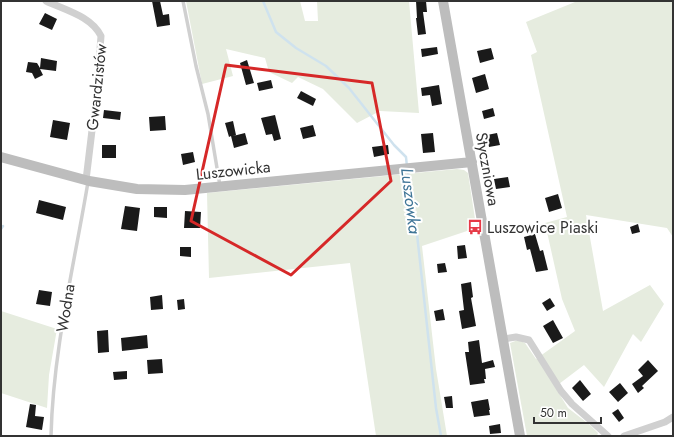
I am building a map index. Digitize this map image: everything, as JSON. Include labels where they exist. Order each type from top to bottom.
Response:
[{"type":"street","name":"Gwardzistów","points":[[46,1],[89,21],[98,30],[101,36],[87,180]]},
{"type":"street","name":"Styczniowa","points":[[443,1],[520,436]]},
{"type":"street","name":"Luszowicka","points":[[1,157],[87,180],[137,189],[185,190],[472,162]]},
{"type":"street","points":[[503,339],[516,337],[529,340],[572,404],[608,436]]},
{"type":"street","points":[[624,436],[648,429],[673,418]]},
{"type":"lane","points":[[183,1],[196,66],[208,114],[220,187]]},
{"type":"lane","name":"Wodna","points":[[51,436],[52,405],[66,298],[76,252],[87,180]]},
{"type":"highlighted area","points":[[226,65],[372,83],[391,181],[291,275],[191,221]]},
{"type":"shaded area","points":[[186,1],[300,1],[305,21],[318,21],[317,1],[409,1],[419,113],[380,111],[357,123],[323,89],[298,77],[292,83],[269,72],[265,58],[226,49],[233,76],[202,84]]},
{"type":"shaded area","points":[[575,1],[673,1],[673,237],[667,228],[586,215],[603,311],[650,285],[664,304],[641,342],[633,334],[604,387],[584,365],[555,387],[568,408],[590,425],[598,433],[597,436],[527,436],[510,343],[518,340],[525,343],[536,359],[575,331],[562,299],[545,223],[567,217],[531,55],[537,52],[526,22]]},
{"type":"shaded area","points":[[457,169],[464,170],[468,173],[475,219],[472,222],[473,229],[422,246],[436,369],[447,436],[376,436],[350,263],[209,278],[207,193]]},
{"type":"shaded area","points":[[1,311],[57,329],[49,375],[47,408],[1,393]]},
{"type":"building","points":[[152,1],[160,1],[163,15],[169,14],[170,25],[157,27]]},
{"type":"building","points":[[416,1],[426,1],[427,12],[423,12],[426,34],[418,35]]},
{"type":"building","points":[[45,13],[57,19],[52,30],[39,24]]},
{"type":"building","points":[[437,47],[438,54],[422,57],[421,49]]},
{"type":"building","points":[[491,48],[494,59],[480,63],[477,51]]},
{"type":"building","points":[[41,58],[57,61],[56,71],[40,69],[43,75],[35,79],[32,73],[26,72],[28,62],[37,63],[40,68]]},
{"type":"building","points":[[247,60],[254,83],[246,85],[240,63]]},
{"type":"building","points":[[485,74],[489,89],[476,93],[472,78]]},
{"type":"building","points":[[271,80],[273,88],[259,91],[257,83]]},
{"type":"building","points":[[439,85],[442,104],[432,106],[430,95],[422,96],[421,88]]},
{"type":"building","points":[[301,91],[316,99],[313,106],[297,98]]},
{"type":"building","points":[[493,108],[495,116],[484,119],[482,111]]},
{"type":"building","points":[[104,110],[121,112],[120,120],[103,118]]},
{"type":"building","points":[[275,115],[281,139],[274,141],[272,134],[266,135],[261,118]]},
{"type":"building","points":[[165,116],[166,130],[150,131],[149,117]]},
{"type":"building","points":[[53,120],[70,123],[67,140],[50,137]]},
{"type":"building","points":[[233,121],[236,135],[233,136],[245,133],[248,144],[234,148],[231,136],[229,137],[225,123]]},
{"type":"building","points":[[313,125],[316,136],[303,139],[300,128]]},
{"type":"building","points":[[433,133],[435,152],[423,153],[421,134]]},
{"type":"building","points":[[497,133],[500,145],[489,147],[487,135]]},
{"type":"building","points":[[102,145],[116,145],[116,158],[102,158]]},
{"type":"building","points":[[388,145],[389,154],[374,157],[372,147]]},
{"type":"building","points":[[193,152],[195,162],[183,165],[181,154]]},
{"type":"building","points":[[508,177],[510,187],[496,189],[494,179]]},
{"type":"building","points":[[558,194],[562,208],[549,212],[545,198]]},
{"type":"building","points":[[39,200],[66,207],[63,220],[36,213]]},
{"type":"building","points":[[125,206],[140,208],[137,231],[121,229]]},
{"type":"building","points":[[154,207],[167,207],[167,218],[154,217]]},
{"type":"building","points":[[185,211],[201,212],[200,228],[184,228]]},
{"type":"building","points":[[638,224],[640,232],[632,234],[630,227]]},
{"type":"building","points":[[535,234],[540,251],[543,250],[548,270],[536,272],[530,249],[527,250],[524,237]]},
{"type":"building","points":[[465,245],[467,258],[458,259],[457,246]]},
{"type":"building","points":[[180,247],[191,247],[191,257],[180,256]]},
{"type":"building","points":[[445,263],[447,272],[438,273],[437,264]]},
{"type":"building","points":[[471,282],[473,297],[471,298],[476,326],[462,329],[459,311],[464,310],[461,284]]},
{"type":"building","points":[[39,290],[52,292],[50,306],[36,304]]},
{"type":"building","points":[[162,295],[163,309],[151,310],[150,297]]},
{"type":"building","points":[[550,298],[555,306],[547,311],[542,303]]},
{"type":"building","points":[[184,299],[185,309],[178,310],[177,300]]},
{"type":"building","points":[[443,309],[445,320],[436,321],[434,311]]},
{"type":"building","points":[[553,320],[563,338],[553,343],[543,326]]},
{"type":"building","points":[[108,330],[109,352],[98,353],[97,331]]},
{"type":"building","points":[[147,335],[148,348],[122,351],[121,338]]},
{"type":"building","points":[[479,340],[482,363],[493,360],[495,367],[485,369],[485,383],[470,385],[465,352],[469,352],[468,342]]},
{"type":"building","points":[[162,359],[163,373],[148,374],[147,360]]},
{"type":"building","points":[[648,360],[658,371],[642,386],[644,388],[638,393],[632,384],[643,376],[638,370]]},
{"type":"building","points":[[127,371],[127,379],[114,380],[113,372]]},
{"type":"building","points":[[580,380],[591,394],[583,401],[572,388]]},
{"type":"building","points":[[620,383],[628,393],[618,402],[609,392]]},
{"type":"building","points":[[452,396],[453,408],[446,408],[444,397]]},
{"type":"building","points":[[488,399],[490,415],[474,417],[471,402]]},
{"type":"building","points":[[30,404],[36,405],[35,416],[44,417],[42,430],[26,427]]},
{"type":"building","points":[[618,409],[624,418],[619,422],[612,413]]},
{"type":"building","points":[[500,424],[501,433],[490,434],[489,426]]},
{"type":"waterway","name":"Luszówka","points":[[263,1],[276,32],[296,48],[326,66],[349,88],[394,145],[406,157],[407,167]]},
{"type":"waterway","name":"Luszówka","points":[[408,172],[417,234],[436,408],[441,436]]},
{"type":"place","name":"Luszowice Piaski","points":[[475,227]]}]
